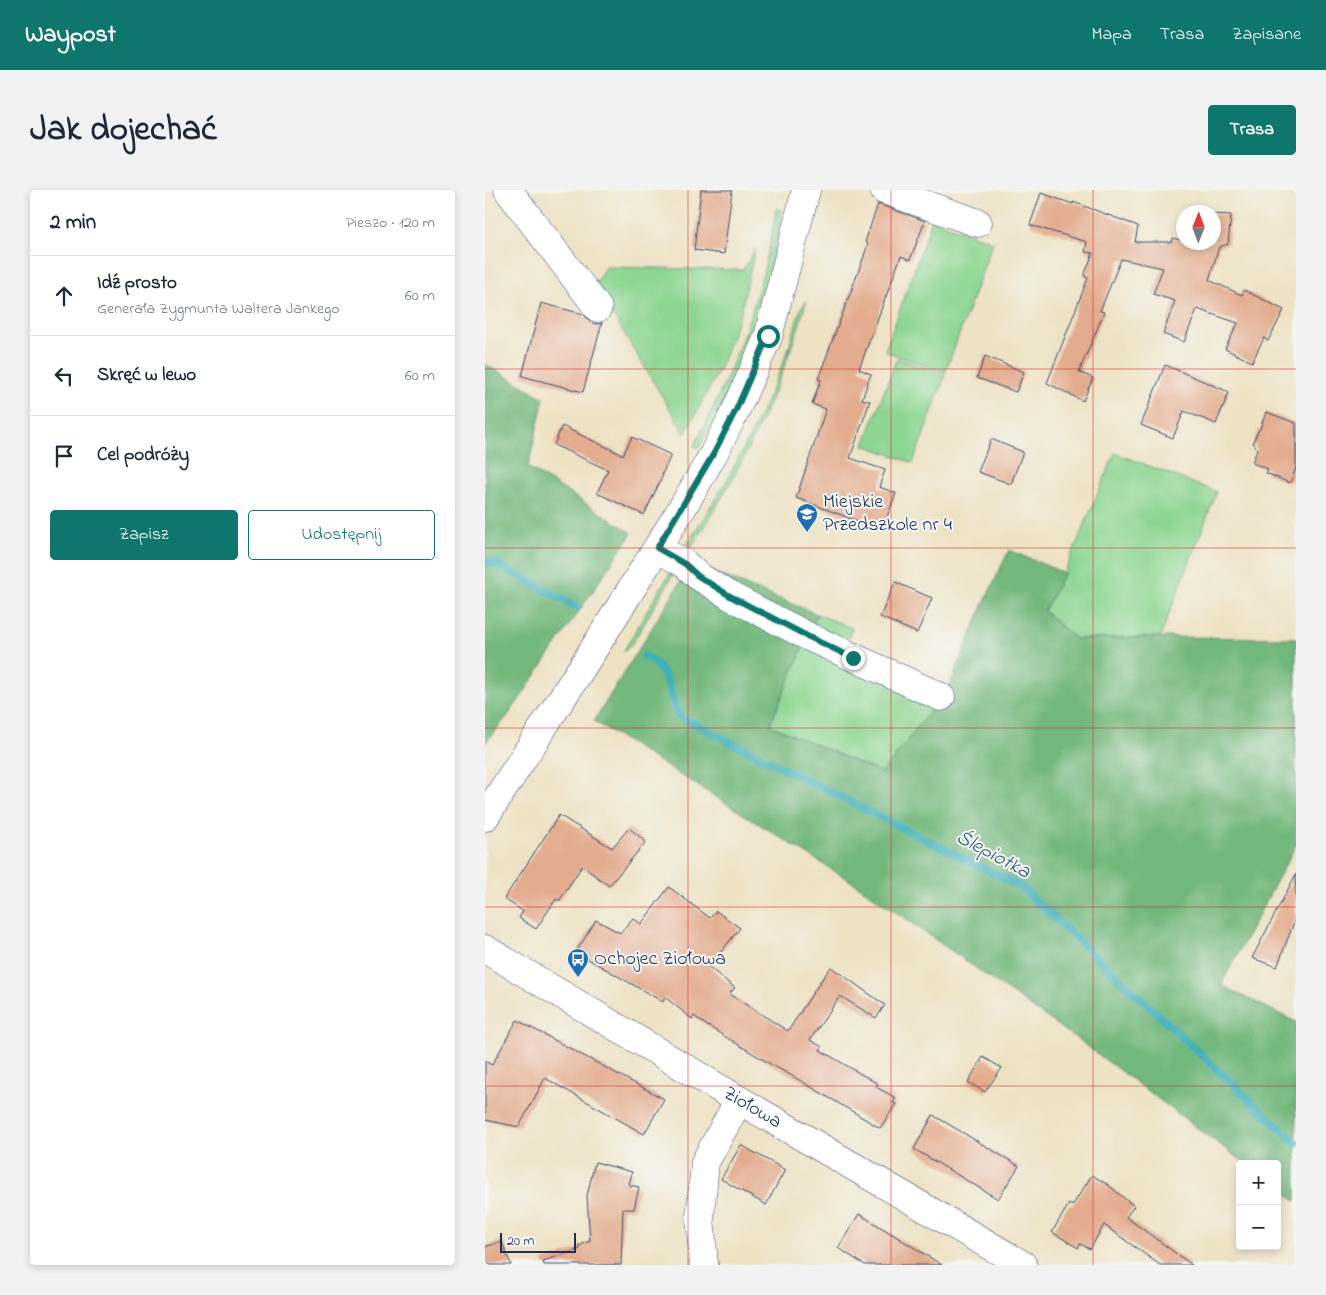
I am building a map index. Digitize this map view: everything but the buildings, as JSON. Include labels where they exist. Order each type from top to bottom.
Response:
[{"type":"street","points":[[507,190],[599,308]]},
{"type":"street","points":[[485,817],[657,548],[714,453],[736,410],[768,336],[806,190]]},
{"type":"street","points":[[884,190],[978,223]]},
{"type":"street","points":[[657,548],[685,564],[698,576],[730,596],[809,637],[941,697]]},
{"type":"street","name":"Ziołowa","points":[[485,948],[739,1100],[1023,1265]]},
{"type":"street","points":[[704,1265],[700,1217],[705,1162],[739,1100]]},
{"type":"green space","points":[[776,209],[782,210],[758,315],[735,375],[699,448],[694,446],[722,389],[755,301],[764,271]]},
{"type":"green space","points":[[932,220],[993,242],[945,373],[885,351]]},
{"type":"green space","points":[[755,249],[741,311],[721,366],[685,434],[595,285],[605,267],[743,270]]},
{"type":"green space","points":[[807,300],[783,371],[753,439],[725,492],[686,555],[682,552],[726,482],[752,432],[788,350],[801,308]]},
{"type":"green space","points":[[897,358],[945,376],[913,463],[864,445]]},
{"type":"green space","points":[[485,364],[544,398],[528,467],[632,533],[510,713],[485,743]]},
{"type":"green space","points":[[1115,453],[1217,492],[1160,637],[1076,639],[1044,611],[1064,573]]},
{"type":"green space","points":[[1009,550],[1064,573],[1044,611],[1076,639],[1160,637],[1296,638],[1296,845],[1221,985],[1296,1022],[1296,1201],[1281,1190],[1281,1160],[1241,1160],[1076,1038],[860,887],[594,721],[691,565],[704,568],[817,614],[770,725],[882,773],[949,687],[984,603]]},
{"type":"green space","points":[[674,566],[677,568],[632,644],[623,652]]},
{"type":"green space","points":[[817,614],[852,628],[847,643],[949,687],[882,773],[770,725]]},
{"type":"waterway","name":"Ślepiotka","points":[[485,562],[499,565],[577,607]]},
{"type":"waterway","name":"Ślepiotka","points":[[644,656],[655,663],[665,676],[678,716],[1021,887],[1296,1143]]},
{"type":"place","name":"Miejskie Przedszkole nr 4","points":[[807,533]]},
{"type":"place","name":"Ochojec Ziołowa","points":[[578,978]]},
{"type":"route","points":[[768,336],[736,410],[714,453],[657,548],[685,564],[698,576],[730,596],[853,658]]}]
